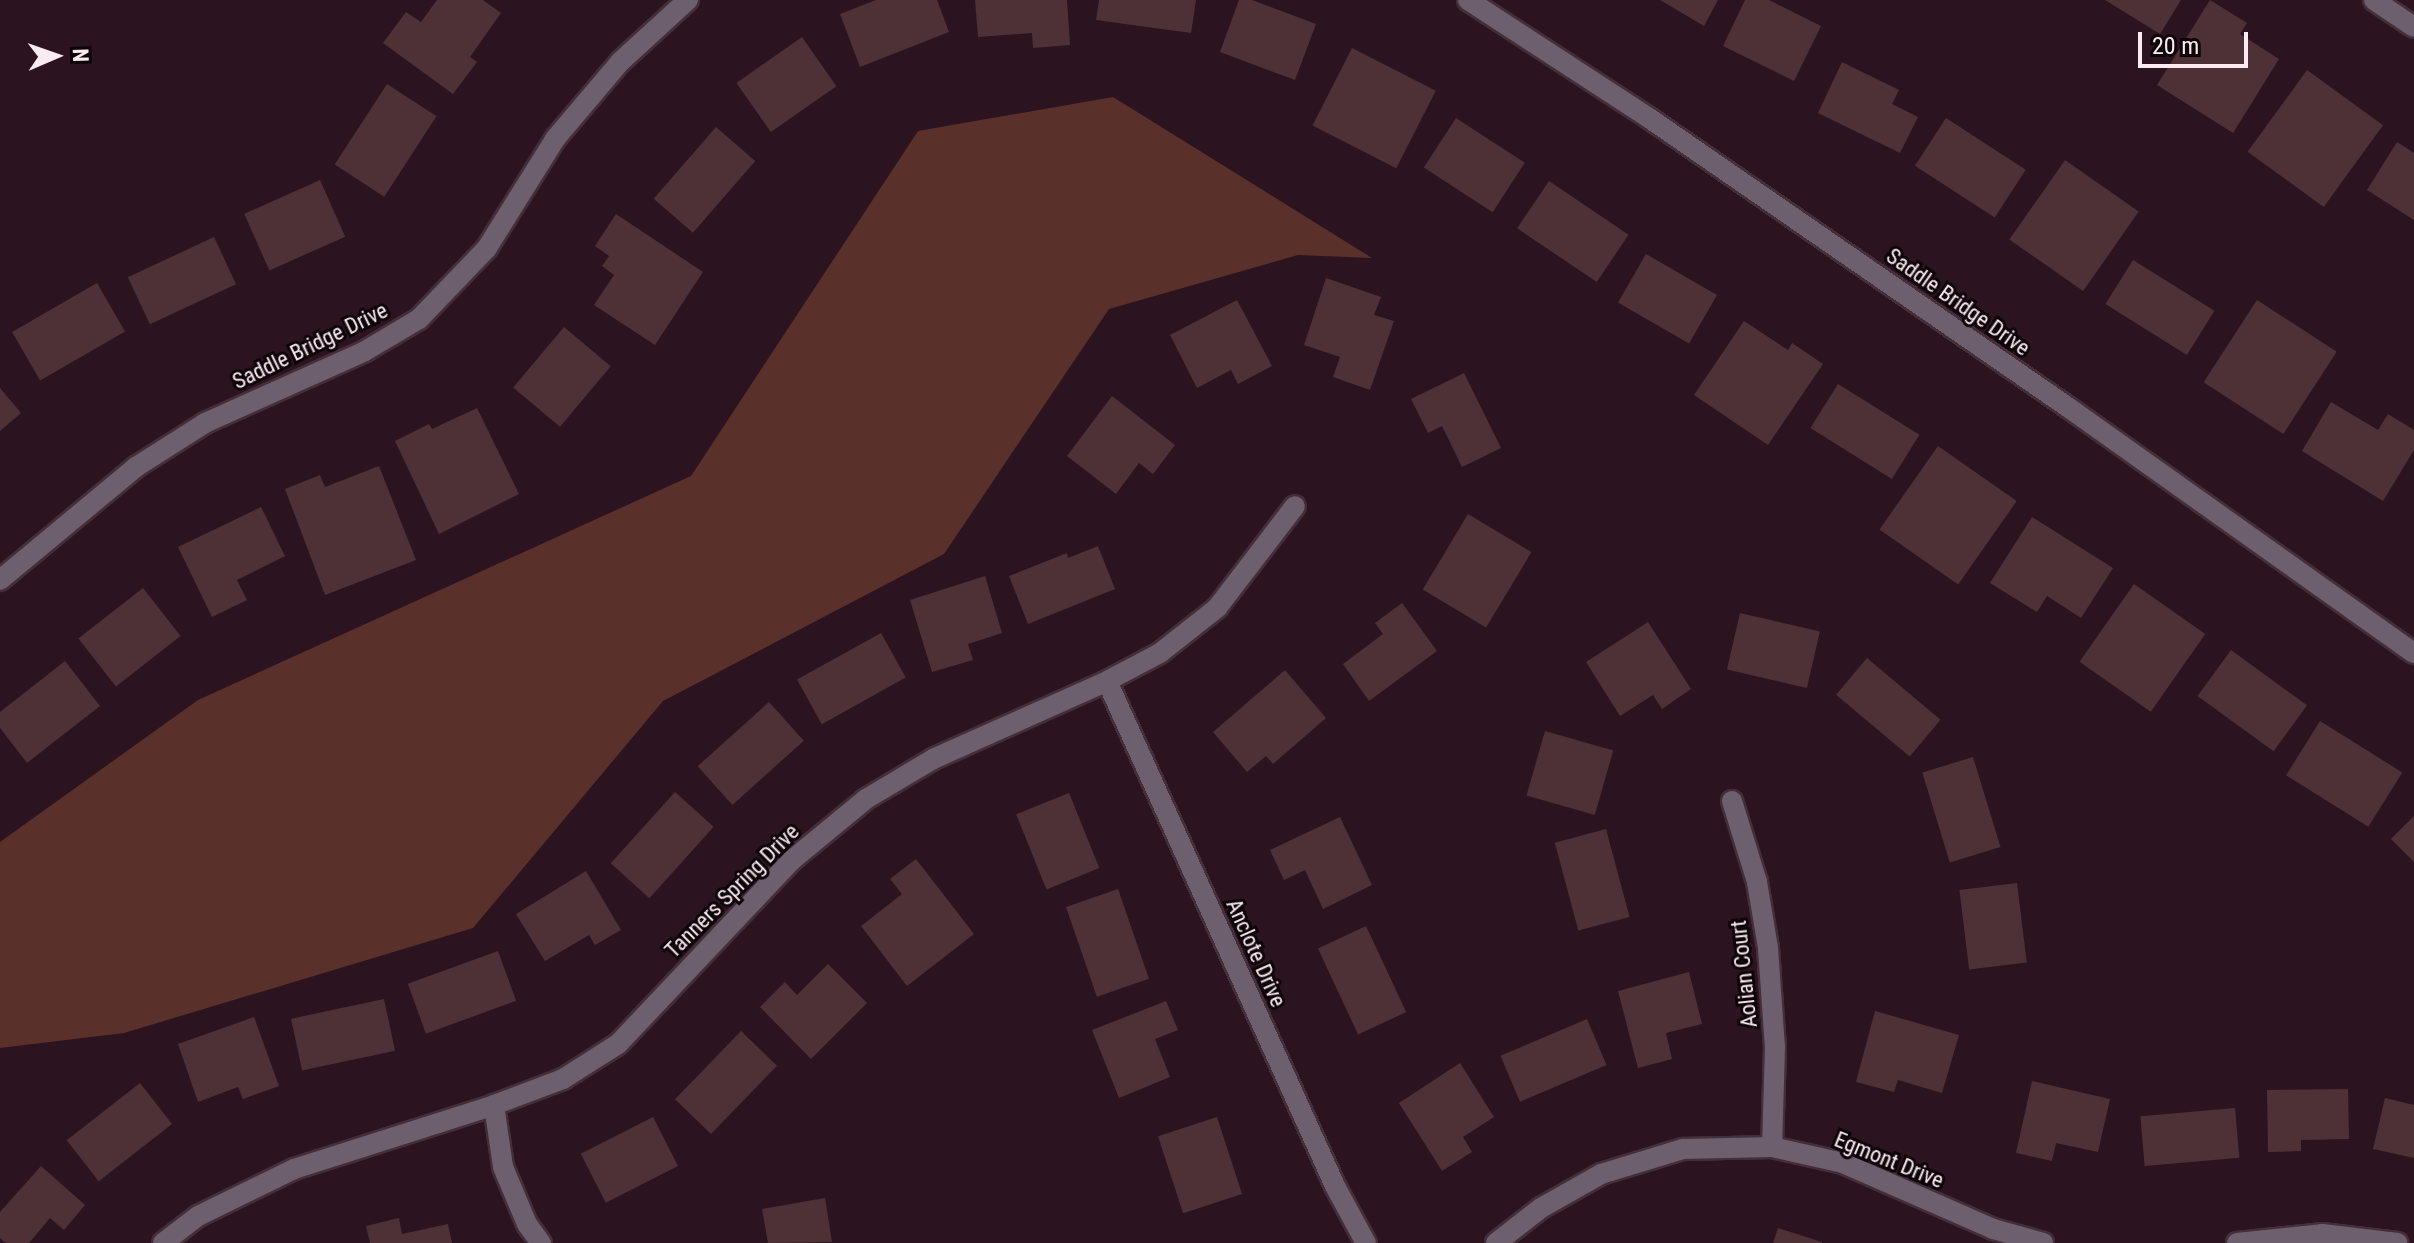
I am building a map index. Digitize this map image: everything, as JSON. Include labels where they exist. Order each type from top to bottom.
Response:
[{"type":"street","name":"Saddle Bridge Drive","points":[[0,580],[136,467],[205,423],[365,351],[419,319],[487,248],[555,139],[620,62],[688,0]]},
{"type":"street","name":"Saddle Bridge Drive","points":[[1468,0],[1649,118],[2017,371],[2414,653]]},
{"type":"street","points":[[2374,0],[2414,27]]},
{"type":"street","name":"Tanners Spring Drive","points":[[163,1243],[198,1216],[294,1169],[494,1105],[563,1079],[618,1044],[792,860],[866,799],[933,759],[1107,681],[1160,653],[1217,608],[1295,506]]},
{"type":"street","name":"Anclote Drive","points":[[1107,681],[1335,1186],[1366,1243]]},
{"type":"street","name":"Aolian Court","points":[[1732,801],[1757,882],[1768,948],[1775,1047],[1772,1147]]},
{"type":"street","points":[[494,1105],[503,1167],[527,1224],[541,1243]]},
{"type":"street","name":"Egmont Drive","points":[[1496,1243],[1541,1208],[1601,1174],[1683,1149],[1772,1147],[1843,1163],[1993,1229],[2043,1243]]},
{"type":"street","points":[[2237,1243],[2322,1234],[2397,1243]]},
{"type":"shaded area","points":[[1113,97],[1372,258],[1298,255],[1109,309],[944,554],[663,701],[473,928],[124,1033],[0,1048],[0,842],[198,700],[691,476],[918,131]]},
{"type":"building","points":[[437,0],[483,0],[501,13],[470,57],[477,62],[453,94],[383,43],[406,12],[421,22]]},
{"type":"building","points":[[876,0],[937,0],[949,32],[860,67],[840,14]]},
{"type":"building","points":[[975,0],[1067,0],[1070,45],[1033,48],[1032,33],[978,37]]},
{"type":"building","points":[[1099,0],[1196,0],[1191,33],[1096,20]]},
{"type":"building","points":[[1239,0],[1252,0],[1316,24],[1295,80],[1220,52]]},
{"type":"building","points":[[1660,0],[1718,0],[1704,26]]},
{"type":"building","points":[[1745,0],[1769,0],[1821,26],[1794,81],[1723,46]]},
{"type":"building","points":[[2105,0],[2181,0],[2160,34]]},
{"type":"building","points":[[2210,0],[2247,23],[2240,34],[2279,59],[2233,133],[2157,85]]},
{"type":"building","points":[[802,37],[836,86],[771,132],[736,83]]},
{"type":"building","points":[[1352,48],[1436,91],[1396,168],[1313,126]]},
{"type":"building","points":[[1842,62],[1899,90],[1892,104],[1918,117],[1900,153],[1818,113]]},
{"type":"building","points":[[2307,70],[2383,125],[2324,207],[2248,152]]},
{"type":"building","points":[[387,84],[436,116],[384,197],[335,165]]},
{"type":"building","points":[[1456,118],[1525,163],[1493,212],[1424,167]]},
{"type":"building","points":[[1946,118],[2026,170],[1995,218],[1915,166]]},
{"type":"building","points":[[716,127],[755,161],[693,233],[654,199]]},
{"type":"building","points":[[2397,142],[2414,153],[2414,220],[2367,190]]},
{"type":"building","points":[[2065,160],[2139,212],[2083,291],[2009,239]]},
{"type":"building","points":[[320,180],[345,237],[269,270],[244,214]]},
{"type":"building","points":[[1549,181],[1629,235],[1597,282],[1517,228]]},
{"type":"building","points":[[616,214],[703,272],[655,345],[594,305],[614,275],[602,266],[609,256],[595,246]]},
{"type":"building","points":[[214,237],[236,284],[150,324],[128,277]]},
{"type":"building","points":[[1646,254],[1717,295],[1689,343],[1618,302]]},
{"type":"building","points":[[2133,260],[2214,311],[2187,355],[2105,304]]},
{"type":"building","points":[[1326,278],[1381,297],[1374,315],[1394,321],[1370,390],[1333,377],[1340,357],[1304,345]]},
{"type":"building","points":[[97,283],[125,331],[40,380],[12,332]]},
{"type":"building","points":[[1237,300],[1272,366],[1238,384],[1231,370],[1197,388],[1170,335]]},
{"type":"building","points":[[2257,300],[2337,352],[2283,434],[2204,382]]},
{"type":"building","points":[[1744,321],[1788,350],[1792,343],[1823,364],[1768,445],[1694,395]]},
{"type":"building","points":[[564,327],[611,366],[560,427],[513,388]]},
{"type":"building","points":[[1464,373],[1501,448],[1462,467],[1442,426],[1428,433],[1411,399]]},
{"type":"building","points":[[1838,384],[1919,435],[1892,479],[1810,428]]},
{"type":"building","points":[[0,388],[21,413],[0,431]]},
{"type":"building","points":[[1112,396],[1175,445],[1153,474],[1139,463],[1116,494],[1067,456]]},
{"type":"building","points":[[2331,402],[2378,430],[2388,414],[2414,430],[2414,450],[2383,501],[2302,451]]},
{"type":"building","points":[[477,408],[519,494],[439,534],[395,441],[429,424],[432,429]]},
{"type":"building","points":[[1938,446],[2017,501],[1958,585],[1879,530]]},
{"type":"building","points":[[379,466],[416,560],[325,595],[285,489],[320,475],[325,487]]},
{"type":"building","points":[[261,507],[285,556],[237,580],[247,600],[212,617],[178,547]]},
{"type":"building","points":[[1468,514],[1531,552],[1486,628],[1423,589]]},
{"type":"building","points":[[2032,517],[2113,568],[2081,618],[2047,596],[2037,612],[1990,583]]},
{"type":"building","points":[[1098,546],[1115,589],[1028,624],[1009,576],[1067,553],[1068,558]]},
{"type":"building","points":[[985,576],[1002,633],[968,644],[973,660],[932,672],[910,600]]},
{"type":"building","points":[[2134,584],[2205,634],[2151,712],[2080,662]]},
{"type":"building","points":[[143,588],[181,636],[116,687],[78,638]]},
{"type":"building","points":[[1402,603],[1437,651],[1369,701],[1343,664],[1383,634],[1375,623]]},
{"type":"building","points":[[1740,613],[1820,631],[1807,688],[1727,670]]},
{"type":"building","points":[[1648,622],[1691,689],[1662,709],[1653,695],[1620,716],[1586,662]]},
{"type":"building","points":[[881,633],[906,678],[822,724],[797,680]]},
{"type":"building","points":[[2231,650],[2307,705],[2274,751],[2197,696]]},
{"type":"building","points":[[1867,658],[1941,720],[1910,756],[1836,695]]},
{"type":"building","points":[[65,661],[100,706],[27,763],[0,728],[0,712]]},
{"type":"building","points":[[1285,670],[1326,718],[1273,764],[1266,756],[1247,772],[1213,732]]},
{"type":"building","points":[[769,702],[804,741],[732,805],[698,766]]},
{"type":"building","points":[[2320,721],[2402,772],[2368,827],[2286,775]]},
{"type":"building","points":[[1545,731],[1613,751],[1595,815],[1527,795]]},
{"type":"building","points":[[1973,757],[2000,847],[1950,862],[1922,772]]},
{"type":"building","points":[[675,792],[714,827],[649,898],[611,863]]},
{"type":"building","points":[[1069,793],[1099,868],[1046,889],[1016,814]]},
{"type":"building","points":[[2414,816],[2414,862],[2391,839]]},
{"type":"building","points":[[1340,817],[1372,885],[1323,909],[1305,870],[1284,880],[1270,850]]},
{"type":"building","points":[[1606,829],[1630,917],[1578,931],[1555,843]]},
{"type":"building","points":[[916,859],[974,934],[907,986],[861,926],[902,894],[890,879]]},
{"type":"building","points":[[586,871],[621,930],[595,945],[589,935],[545,961],[516,914]]},
{"type":"building","points":[[2017,883],[2027,962],[1969,969],[1959,890]]},
{"type":"building","points":[[1118,889],[1149,979],[1097,997],[1066,907]]},
{"type":"building","points":[[1366,926],[1406,1012],[1358,1034],[1318,948]]},
{"type":"building","points":[[498,951],[516,1001],[426,1034],[408,984]]},
{"type":"building","points":[[828,964],[867,1003],[811,1059],[760,1007],[785,982],[797,995]]},
{"type":"building","points":[[1689,972],[1702,1024],[1666,1033],[1672,1059],[1638,1068],[1618,991]]},
{"type":"building","points":[[384,999],[395,1051],[302,1071],[291,1019]]},
{"type":"building","points":[[1166,1001],[1178,1030],[1155,1039],[1170,1077],[1119,1098],[1092,1030]]},
{"type":"building","points":[[1875,1011],[1959,1035],[1942,1093],[1898,1080],[1894,1092],[1856,1082]]},
{"type":"building","points":[[254,1017],[279,1086],[243,1099],[238,1087],[198,1102],[178,1044]]},
{"type":"building","points":[[1587,1019],[1607,1065],[1520,1102],[1500,1056]]},
{"type":"building","points":[[741,1031],[777,1066],[711,1134],[675,1099]]},
{"type":"building","points":[[1460,1063],[1494,1117],[1463,1137],[1472,1152],[1442,1171],[1399,1103]]},
{"type":"building","points":[[2032,1081],[2110,1099],[2098,1152],[2056,1143],[2052,1161],[2016,1153]]},
{"type":"building","points":[[140,1083],[172,1124],[99,1181],[67,1140]]},
{"type":"building","points":[[2348,1089],[2349,1139],[2301,1140],[2301,1151],[2268,1152],[2267,1090]]},
{"type":"building","points":[[2385,1098],[2414,1105],[2414,1158],[2373,1149]]},
{"type":"building","points":[[2235,1108],[2239,1158],[2145,1166],[2140,1116]]},
{"type":"building","points":[[653,1117],[678,1166],[606,1203],[581,1154]]},
{"type":"building","points":[[1217,1117],[1242,1194],[1183,1213],[1158,1136]]},
{"type":"building","points":[[41,1166],[85,1205],[64,1230],[50,1218],[29,1243],[6,1243],[0,1238],[0,1212]]},
{"type":"building","points":[[825,1198],[832,1242],[768,1243],[762,1209]]},
{"type":"building","points":[[399,1218],[402,1234],[448,1224],[452,1243],[370,1243],[366,1226]]},
{"type":"building","points":[[1778,1228],[1822,1242],[1822,1243],[1773,1243]]}]
